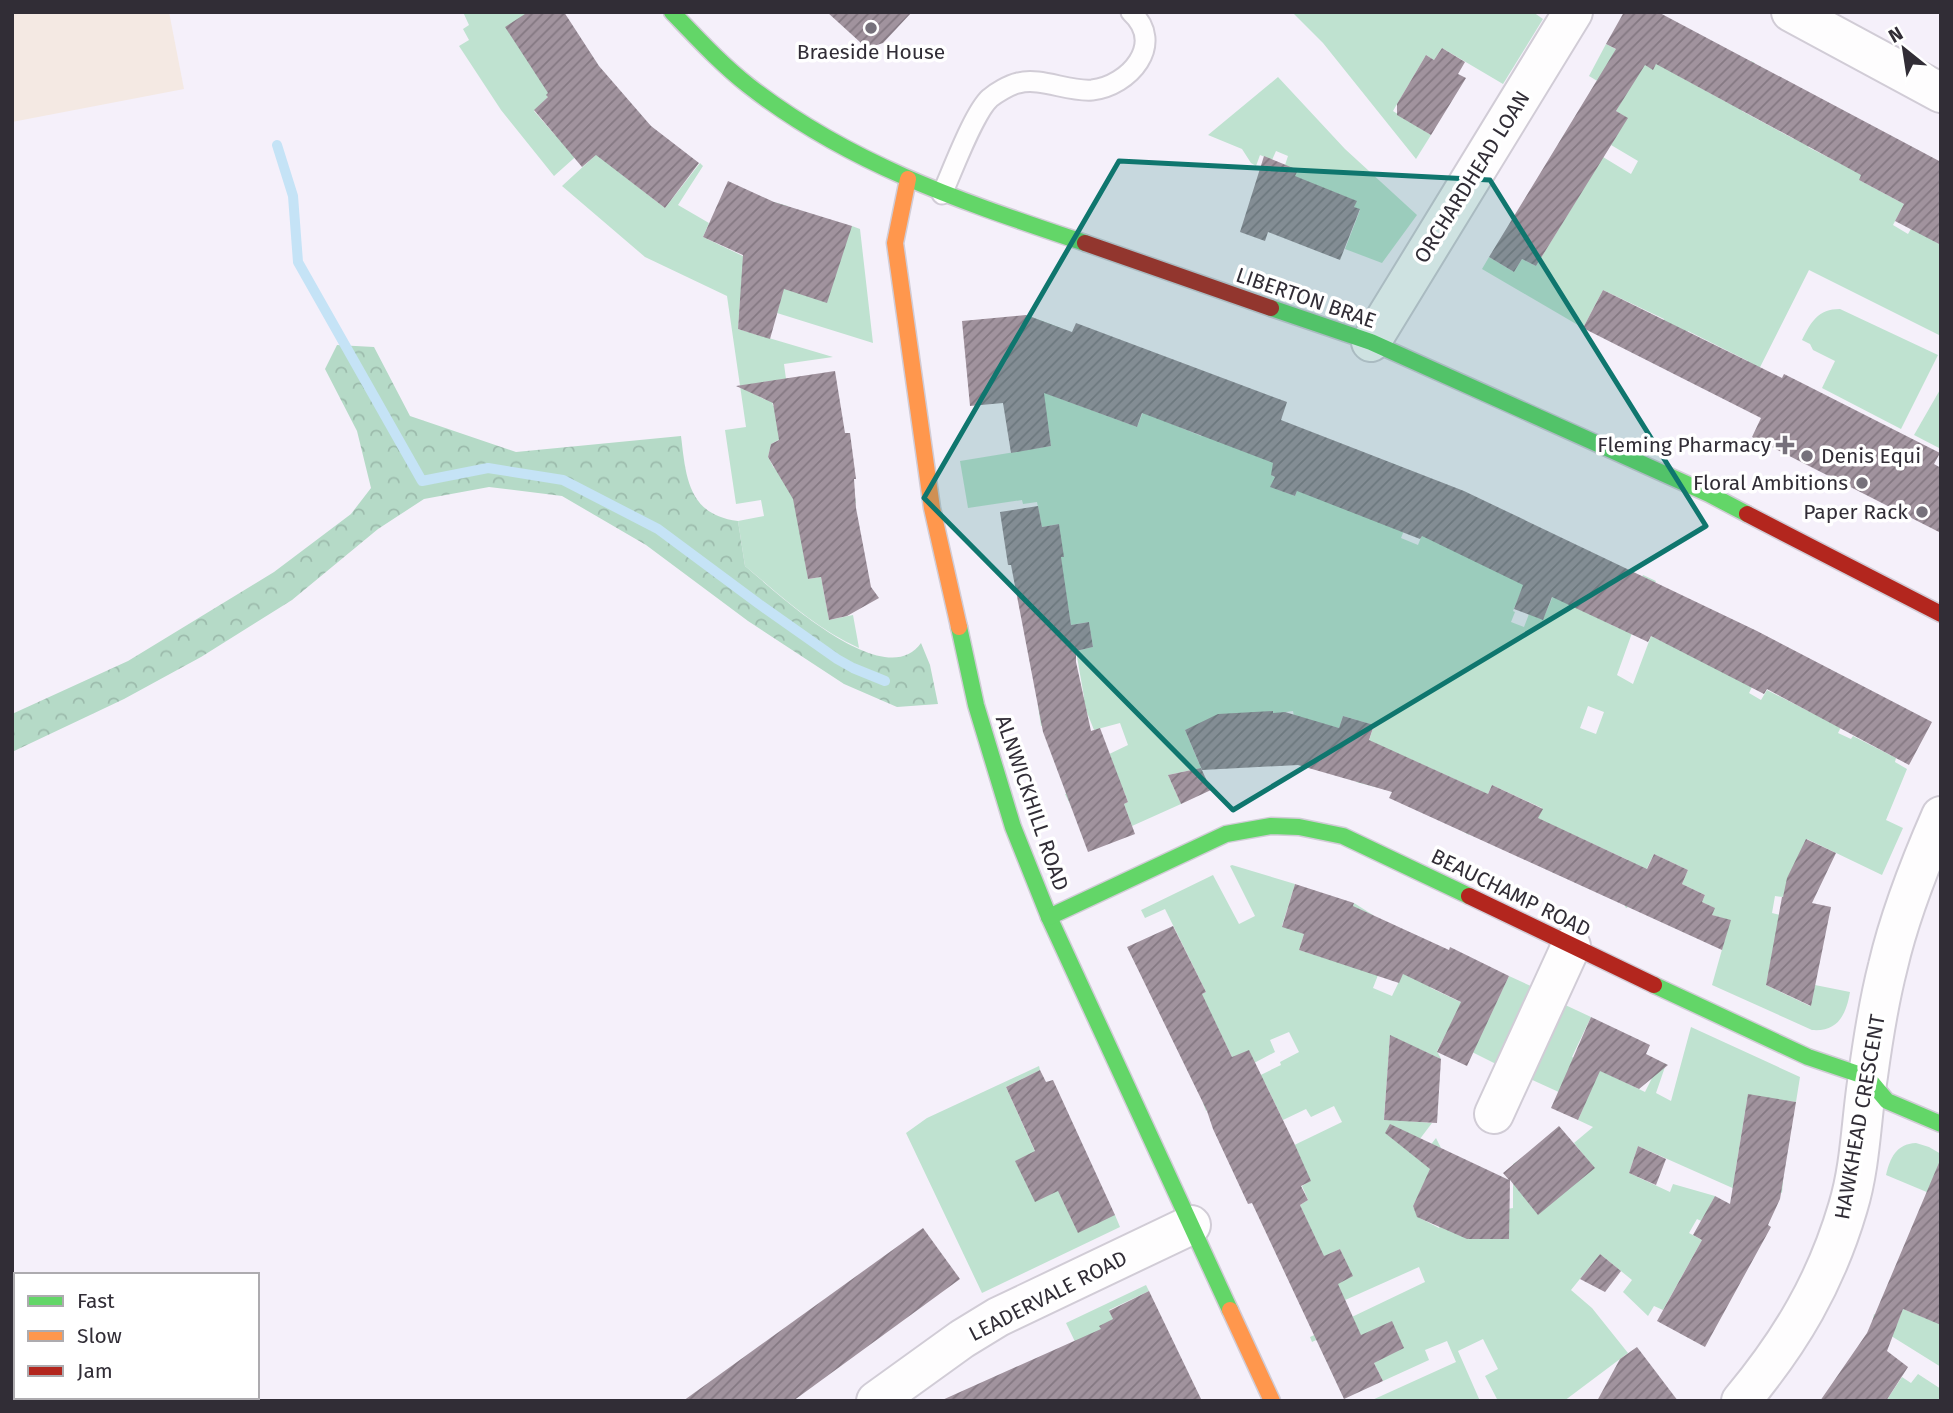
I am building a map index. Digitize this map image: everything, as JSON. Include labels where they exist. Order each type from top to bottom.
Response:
[{"type":"street","name":"LIBERTON BRAE","points":[[672,12],[718,60],[784,111],[867,161],[942,194],[1371,342],[1710,494],[1941,614]]},
{"type":"street","name":"ORCHARDHEAD LOAN","points":[[1371,342],[1573,12]]},
{"type":"street","points":[[1791,12],[1941,93]]},
{"type":"street","name":"ALNWICKHILL ROAD","points":[[908,179],[895,243],[932,509],[976,705],[1013,827],[1049,918],[1272,1401]]},
{"type":"street","name":"HAWKHEAD CRESCENT","points":[[1741,1401],[1800,1321],[1832,1254],[1849,1204],[1860,1147],[1867,1077],[1887,968],[1922,858],[1941,816]]},
{"type":"street","name":"BEAUCHAMP ROAD","points":[[1049,918],[1227,834],[1254,827],[1285,824],[1343,836],[1570,946],[1808,1056],[1867,1077],[1887,1101],[1941,1124]]},
{"type":"street","points":[[1494,1114],[1570,946]]},
{"type":"street","name":"LEADERVALE ROAD","points":[[876,1401],[962,1339],[998,1317],[1191,1225]]},
{"type":"lane","points":[[942,194],[969,132],[988,100],[1018,83],[1094,90],[1112,84],[1127,74],[1139,61],[1147,46],[1145,30],[1131,12]]},
{"type":"highlighted area","points":[[1119,161],[1490,180],[1706,526],[1233,810],[924,498]]},
{"type":"shaded area","points":[[12,12],[169,12],[184,89],[12,122]]},
{"type":"green space","points":[[463,12],[528,12],[549,72],[548,97],[534,111],[555,135],[570,123],[603,141],[638,111],[641,115],[620,173],[665,208],[700,163],[703,166],[678,205],[709,223],[703,237],[745,257],[774,202],[788,206],[768,272],[852,226],[860,229],[873,343],[777,313],[781,299],[755,290],[740,301],[738,329],[833,357],[784,364],[786,379],[763,382],[757,387],[758,396],[766,400],[772,399],[773,406],[790,403],[782,438],[771,444],[768,457],[774,468],[853,484],[856,503],[840,506],[805,561],[808,579],[821,577],[829,620],[853,615],[859,648],[814,622],[745,566],[738,521],[764,516],[761,500],[736,504],[725,430],[746,427],[727,296],[645,257],[562,186],[599,152],[591,143],[554,176],[501,110],[459,46],[469,40],[463,29],[469,25]]},
{"type":"green space","points":[[1292,12],[1533,12],[1543,19],[1503,84],[1442,48],[1434,60],[1426,55],[1393,111],[1431,135],[1416,159],[1323,43]]},
{"type":"green space","points":[[1678,24],[1677,75],[1728,103],[1751,61],[1755,63],[1742,87],[1742,111],[1794,139],[1817,97],[1830,104],[1808,147],[1857,172],[1884,132],[1859,180],[1904,204],[1893,225],[1908,234],[1921,211],[1927,237],[1941,245],[1941,336],[1809,270],[1740,407],[1748,361],[1688,331],[1668,371],[1664,319],[1603,290],[1583,328],[1482,269],[1489,257],[1514,272],[1522,259],[1536,266],[1603,157],[1631,174],[1638,161],[1611,145],[1627,118],[1616,111],[1624,97],[1589,76],[1606,44],[1653,69]]},
{"type":"green space","points":[[1278,77],[1345,149],[1417,215],[1382,263],[1345,249],[1360,210],[1354,207],[1356,201],[1334,192],[1331,198],[1309,194],[1285,165],[1288,156],[1276,151],[1272,160],[1260,155],[1256,166],[1242,149],[1208,135]]},
{"type":"green space","points":[[1840,309],[1938,355],[1901,429],[1822,388],[1835,361],[1813,350],[1810,344],[1802,340],[1816,318],[1826,311]]},
{"type":"green space","points":[[1032,317],[1061,328],[1054,347],[1053,396],[1137,427],[1143,412],[1201,436],[1207,422],[1292,424],[1272,476],[1275,477],[1271,487],[1295,496],[1299,486],[1361,516],[1383,460],[1399,466],[1383,507],[1405,528],[1401,538],[1418,545],[1426,525],[1527,577],[1511,622],[1524,627],[1529,614],[1543,619],[1553,596],[1618,628],[1643,575],[1656,581],[1632,633],[1617,675],[1633,684],[1651,636],[1663,642],[1665,638],[1754,683],[1749,693],[1761,700],[1767,690],[1812,713],[1821,696],[1848,713],[1838,733],[1851,739],[1853,736],[1896,758],[1895,762],[1907,769],[1886,820],[1903,828],[1882,875],[1807,839],[1792,869],[1783,897],[1775,896],[1772,913],[1780,915],[1766,985],[1810,1006],[1815,985],[1850,992],[1843,1015],[1828,1028],[1812,1030],[1712,985],[1730,921],[1712,915],[1714,908],[1702,902],[1705,895],[1682,884],[1688,870],[1654,854],[1627,908],[1625,907],[1637,880],[1622,873],[1628,860],[1567,832],[1531,834],[1542,808],[1492,785],[1469,835],[1462,831],[1481,791],[1408,758],[1403,768],[1375,787],[1356,782],[1374,725],[1343,716],[1339,728],[1294,717],[1293,711],[1197,725],[1185,730],[1201,768],[1168,775],[1181,804],[1132,826],[1124,804],[1128,802],[1123,789],[1072,808],[1065,794],[1111,778],[1103,757],[1128,745],[1120,723],[1094,730],[1086,710],[1041,726],[1038,706],[1084,697],[1076,651],[1093,647],[1089,622],[1071,625],[1060,557],[1063,557],[1059,524],[1042,527],[1037,502],[1023,504],[1022,500],[968,508],[960,461],[1051,446]],"holes":[[[1588,706],[1604,712],[1596,734],[1580,728]]]},
{"type":"green space","points":[[337,345],[374,347],[410,416],[516,452],[681,436],[685,466],[693,492],[709,511],[738,521],[745,566],[831,634],[858,648],[883,657],[904,656],[921,643],[930,665],[938,704],[897,707],[844,684],[748,621],[646,545],[562,496],[489,487],[424,499],[378,529],[292,600],[201,657],[124,699],[12,752],[12,714],[128,661],[274,572],[351,514],[371,488],[357,431],[325,369]]},
{"type":"green space","points":[[1941,388],[1941,449],[1914,435]]},
{"type":"green space","points":[[1230,866],[1295,884],[1282,926],[1304,934],[1299,950],[1334,961],[1354,903],[1373,915],[1351,962],[1378,975],[1373,988],[1392,996],[1410,959],[1431,988],[1490,1016],[1509,976],[1533,987],[1496,1064],[1444,1038],[1437,1051],[1441,1059],[1390,1036],[1384,1119],[1432,1123],[1410,1152],[1419,1160],[1436,1138],[1441,1148],[1413,1206],[1418,1217],[1439,1228],[1443,1219],[1513,1208],[1513,1164],[1519,1160],[1542,1188],[1594,1168],[1574,1143],[1593,1127],[1578,1120],[1585,1104],[1528,1078],[1561,1003],[1591,1017],[1572,1057],[1645,1092],[1660,1062],[1666,1064],[1656,1093],[1671,1101],[1691,1027],[1800,1077],[1796,1102],[1748,1095],[1735,1173],[1783,1181],[1782,1193],[1753,1180],[1746,1194],[1638,1146],[1629,1173],[1670,1192],[1673,1184],[1715,1196],[1709,1207],[1717,1211],[1710,1225],[1697,1219],[1689,1233],[1702,1240],[1663,1310],[1654,1306],[1648,1316],[1623,1292],[1632,1280],[1600,1254],[1571,1290],[1592,1308],[1628,1353],[1564,1401],[1498,1401],[1485,1376],[1498,1369],[1483,1339],[1458,1351],[1480,1401],[1370,1401],[1456,1362],[1447,1341],[1425,1350],[1429,1360],[1383,1381],[1354,1322],[1312,1342],[1310,1337],[1425,1282],[1419,1267],[1343,1301],[1336,1285],[1345,1260],[1340,1249],[1323,1257],[1300,1205],[1308,1200],[1302,1186],[1310,1181],[1236,1173],[1342,1122],[1334,1106],[1311,1117],[1306,1109],[1283,1120],[1265,1083],[1206,1111],[1203,1103],[1281,1065],[1280,1062],[1299,1052],[1289,1032],[1270,1040],[1275,1052],[1239,1071],[1214,1020],[1202,1025],[1179,1006],[1206,992],[1165,909],[1145,918],[1141,910],[1213,875],[1239,924],[1255,916]]},
{"type":"green space","points":[[1039,1066],[1040,1070],[1006,1087],[1037,1156],[1058,1191],[1115,1215],[1120,1227],[982,1293],[906,1133],[927,1118]]},
{"type":"green space","points":[[1916,1143],[1941,1154],[1941,1198],[1886,1175],[1895,1153],[1903,1146]]},
{"type":"green space","points":[[1146,1285],[1149,1291],[1109,1310],[1113,1319],[1092,1377],[1066,1323]]},
{"type":"green space","points":[[1903,1309],[1935,1322],[1941,1319],[1941,1367],[1872,1324],[1874,1314],[1897,1324]]},
{"type":"green space","points":[[1918,1374],[1941,1389],[1941,1401],[1886,1401],[1902,1377],[1911,1383]]},
{"type":"building","points":[[528,12],[564,12],[599,66],[651,126],[699,163],[665,208],[596,155],[582,167],[534,110],[548,97],[548,93],[505,27]]},
{"type":"building","name":"Braeside House","points":[[827,12],[912,12],[883,43],[871,47],[861,43]]},
{"type":"building","points":[[1624,12],[1658,12],[1941,162],[1941,245],[1895,221],[1904,204],[1859,180],[1861,175],[1656,64],[1653,70],[1645,65],[1616,111],[1628,118],[1536,266],[1522,259],[1514,272],[1489,257],[1616,49],[1606,44]]},
{"type":"building","points":[[1442,48],[1465,62],[1458,74],[1466,78],[1431,135],[1397,115],[1397,104],[1426,55],[1434,60]]},
{"type":"building","points":[[1264,156],[1298,170],[1295,176],[1357,201],[1354,207],[1360,209],[1340,260],[1268,232],[1265,241],[1240,232]]},
{"type":"building","points":[[728,181],[774,202],[852,226],[827,303],[784,289],[770,339],[738,329],[743,255],[703,237]]},
{"type":"building","points":[[1603,290],[1782,378],[1784,374],[1940,453],[1934,464],[1941,468],[1941,533],[1752,437],[1761,418],[1583,328]]},
{"type":"building","points":[[1026,315],[1072,332],[1076,323],[1287,402],[1281,420],[1464,491],[1757,631],[1932,722],[1909,765],[1767,689],[1764,694],[1651,636],[1648,642],[1552,597],[1543,620],[1514,609],[1523,585],[1422,536],[1420,539],[1297,491],[1295,496],[1270,487],[1275,477],[1271,475],[1273,463],[1142,413],[1137,427],[1044,393],[1051,446],[1011,453],[1003,403],[970,406],[962,321]]},
{"type":"building","points":[[835,371],[845,433],[850,433],[856,479],[856,508],[871,587],[879,598],[847,616],[829,620],[821,577],[808,579],[793,499],[768,457],[771,444],[779,440],[773,403],[736,386]]},
{"type":"building","points":[[1038,506],[1042,527],[1059,524],[1071,625],[1089,622],[1093,647],[1076,651],[1076,662],[1091,731],[1100,728],[1128,802],[1124,804],[1135,834],[1088,852],[1043,732],[1011,565],[1008,565],[1000,512]]},
{"type":"building","points":[[1273,711],[1339,728],[1343,716],[1374,725],[1369,740],[1488,794],[1492,785],[1543,809],[1538,818],[1647,869],[1654,854],[1688,870],[1682,884],[1705,895],[1702,902],[1715,908],[1712,915],[1731,920],[1722,950],[1389,798],[1392,792],[1298,765],[1202,770],[1185,730],[1218,714]]},
{"type":"building","points":[[1201,768],[1211,790],[1181,804],[1168,775]]},
{"type":"building","points":[[1806,839],[1836,853],[1812,903],[1831,907],[1811,1006],[1766,985],[1787,878]]},
{"type":"building","points":[[1295,884],[1354,903],[1353,906],[1449,950],[1450,947],[1509,976],[1467,1066],[1437,1052],[1461,1002],[1403,974],[1399,983],[1299,950],[1304,934],[1282,927]]},
{"type":"building","points":[[1173,926],[1206,992],[1202,994],[1232,1057],[1249,1050],[1295,1145],[1311,1181],[1301,1186],[1308,1200],[1300,1205],[1324,1256],[1340,1249],[1353,1276],[1338,1284],[1361,1335],[1392,1321],[1404,1348],[1374,1363],[1383,1381],[1344,1399],[1252,1203],[1248,1204],[1207,1111],[1127,947]]},
{"type":"building","points":[[1591,1017],[1650,1045],[1646,1054],[1668,1065],[1639,1089],[1600,1071],[1578,1120],[1551,1108]]},
{"type":"building","points":[[1390,1035],[1441,1059],[1437,1123],[1384,1120]]},
{"type":"building","points":[[1040,1070],[1046,1082],[1053,1080],[1115,1215],[1078,1233],[1058,1191],[1035,1202],[1015,1161],[1035,1151],[1006,1087]]},
{"type":"building","points":[[1748,1094],[1796,1102],[1780,1199],[1768,1225],[1771,1227],[1705,1347],[1657,1321],[1702,1240],[1693,1235],[1715,1196],[1730,1204]]},
{"type":"building","points":[[1390,1124],[1509,1180],[1503,1173],[1559,1126],[1595,1168],[1538,1215],[1510,1180],[1509,1239],[1467,1239],[1417,1217],[1413,1206],[1430,1169],[1385,1133]]},
{"type":"building","points":[[1638,1146],[1666,1159],[1656,1185],[1629,1173]]},
{"type":"building","points":[[1941,1158],[1941,1325],[1903,1309],[1887,1351],[1908,1367],[1886,1401],[1820,1401],[1867,1333]]},
{"type":"building","points":[[923,1228],[960,1279],[793,1401],[683,1401]]},
{"type":"building","points":[[1600,1254],[1621,1271],[1605,1292],[1580,1279]]},
{"type":"building","points":[[1149,1291],[1202,1401],[940,1401],[1101,1329],[1099,1326],[1113,1319],[1109,1311]]},
{"type":"building","points":[[1637,1347],[1678,1401],[1597,1401],[1620,1359]]},
{"type":"waterway","points":[[277,145],[293,196],[298,262],[422,481],[488,468],[563,480],[658,529],[837,659],[885,681]]},
{"type":"traffic: fast","points":[[672,12],[749,86],[828,139],[910,179],[1085,243]]},
{"type":"traffic: fast","points":[[1271,308],[1371,342],[1709,494],[1747,514]]},
{"type":"traffic: fast","points":[[959,627],[976,705],[1013,827],[1049,917],[1230,1310]]},
{"type":"traffic: fast","points":[[1049,917],[1226,834],[1271,826],[1299,827],[1343,836],[1469,896]]},
{"type":"traffic: fast","points":[[1654,985],[1808,1057],[1867,1077],[1887,1101],[1941,1124]]},
{"type":"traffic: slow","points":[[908,179],[895,243],[932,508],[959,627]]},
{"type":"traffic: slow","points":[[1230,1310],[1272,1401]]},
{"type":"traffic: jam","points":[[1085,243],[1271,308]]},
{"type":"traffic: jam","points":[[1747,514],[1941,614]]},
{"type":"traffic: jam","points":[[1469,896],[1654,985]]},
{"type":"place","name":"Braeside House","points":[[871,28]]},
{"type":"place","name":"Fleming Pharmacy","points":[[1785,445]]},
{"type":"place","name":"Denis Equi","points":[[1807,456]]},
{"type":"place","name":"Floral Ambitions","points":[[1862,483]]},
{"type":"place","name":"Paper Rack","points":[[1922,512]]}]
